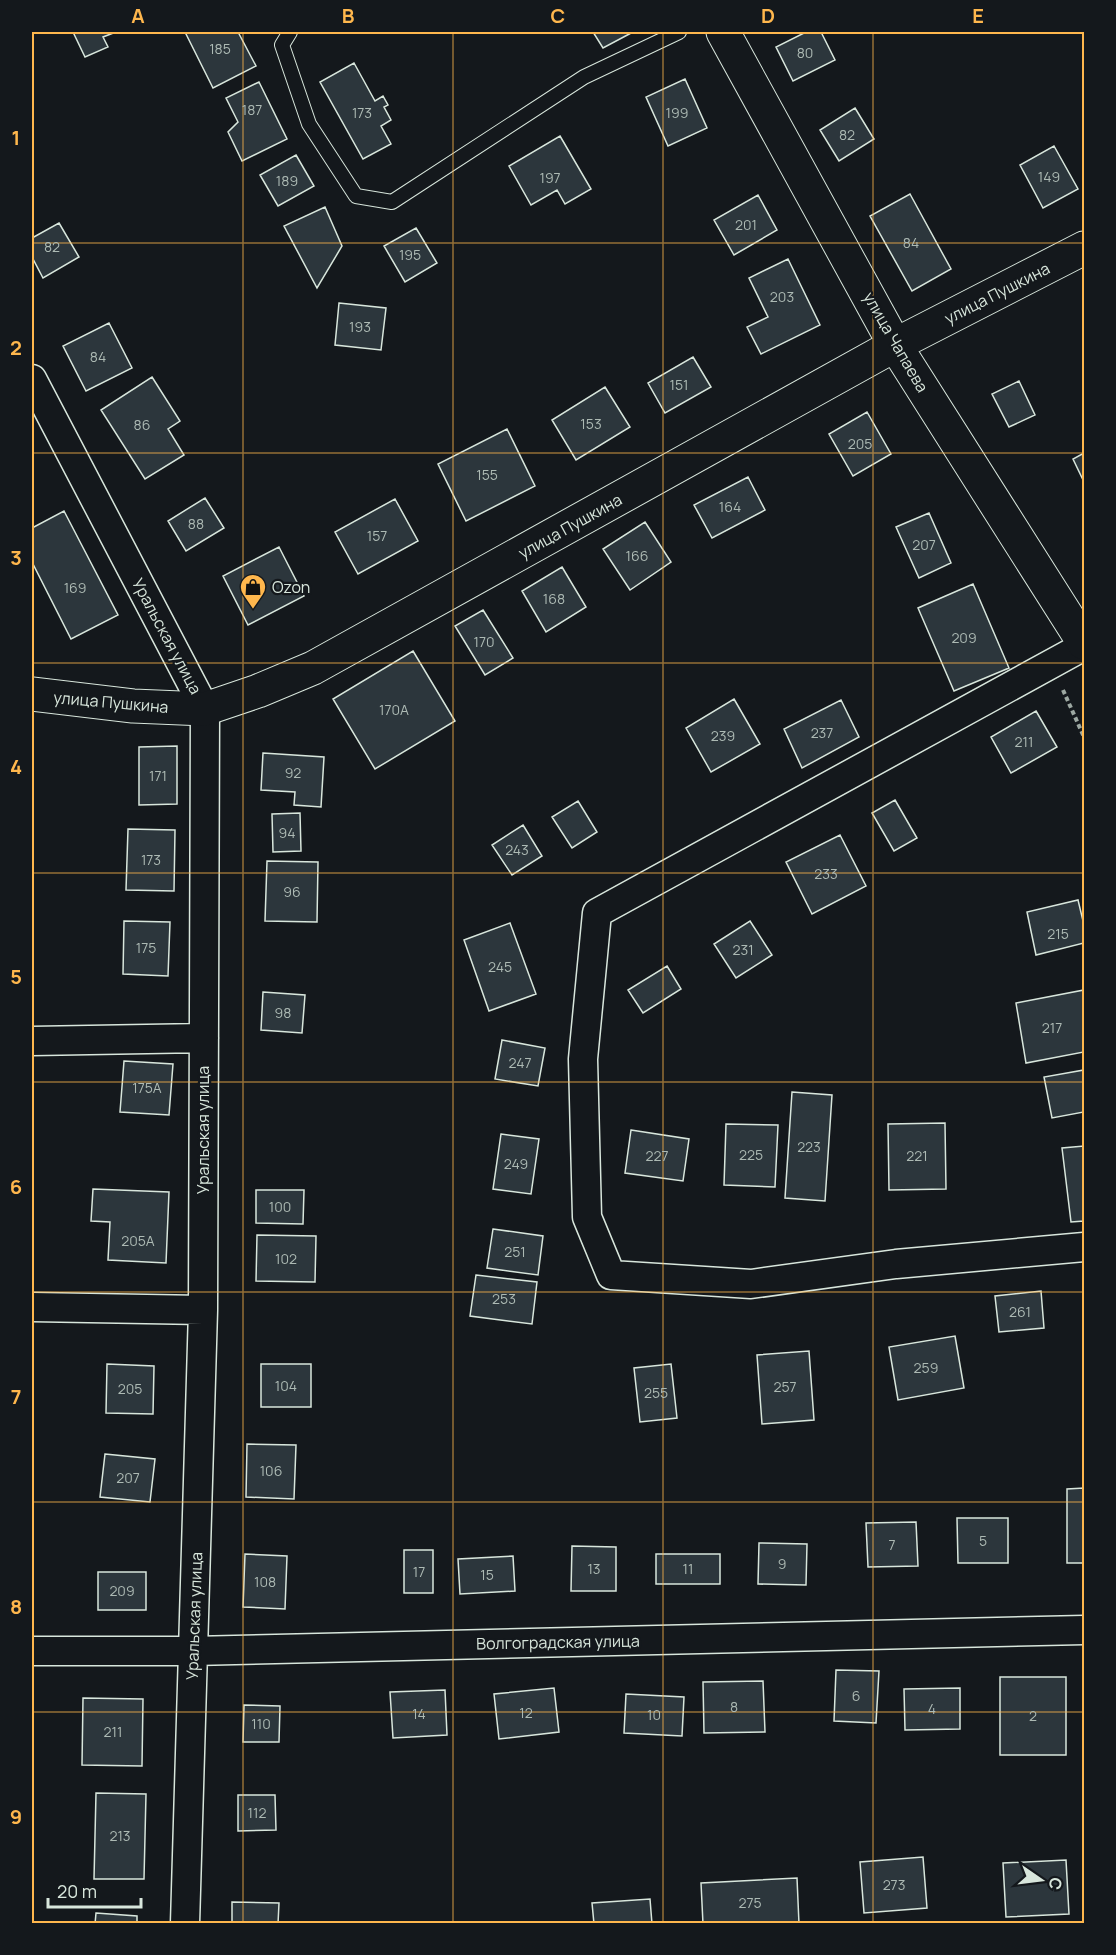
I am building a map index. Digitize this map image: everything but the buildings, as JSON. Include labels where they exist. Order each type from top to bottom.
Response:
[{"type":"street","name":"улица Чапаева","points":[[723,32],[895,345],[1084,645]]},
{"type":"street","name":"улица Пушкина","points":[[32,694],[133,706],[205,709],[258,691],[313,668],[895,345],[1084,248]]},
{"type":"street","name":"Уральская улица","points":[[32,379],[205,709],[203,1310],[185,1923]]},
{"type":"street","points":[[1084,645],[597,913],[583,1059],[587,1217],[611,1275],[751,1284],[896,1264],[1084,1247]]},
{"type":"street","points":[[32,1041],[204,1038]]},
{"type":"street","points":[[32,1307],[203,1310]]},
{"type":"street","name":"Волгоградская улица","points":[[32,1651],[194,1651],[1084,1630]]},
{"type":"lane","points":[[290,32],[282,45],[309,124],[356,196],[392,202],[584,77],[679,32]]},
{"type":"path","points":[[1051,665],[1084,737]]},
{"type":"place","name":"Ozon","points":[[253,610]]}]
